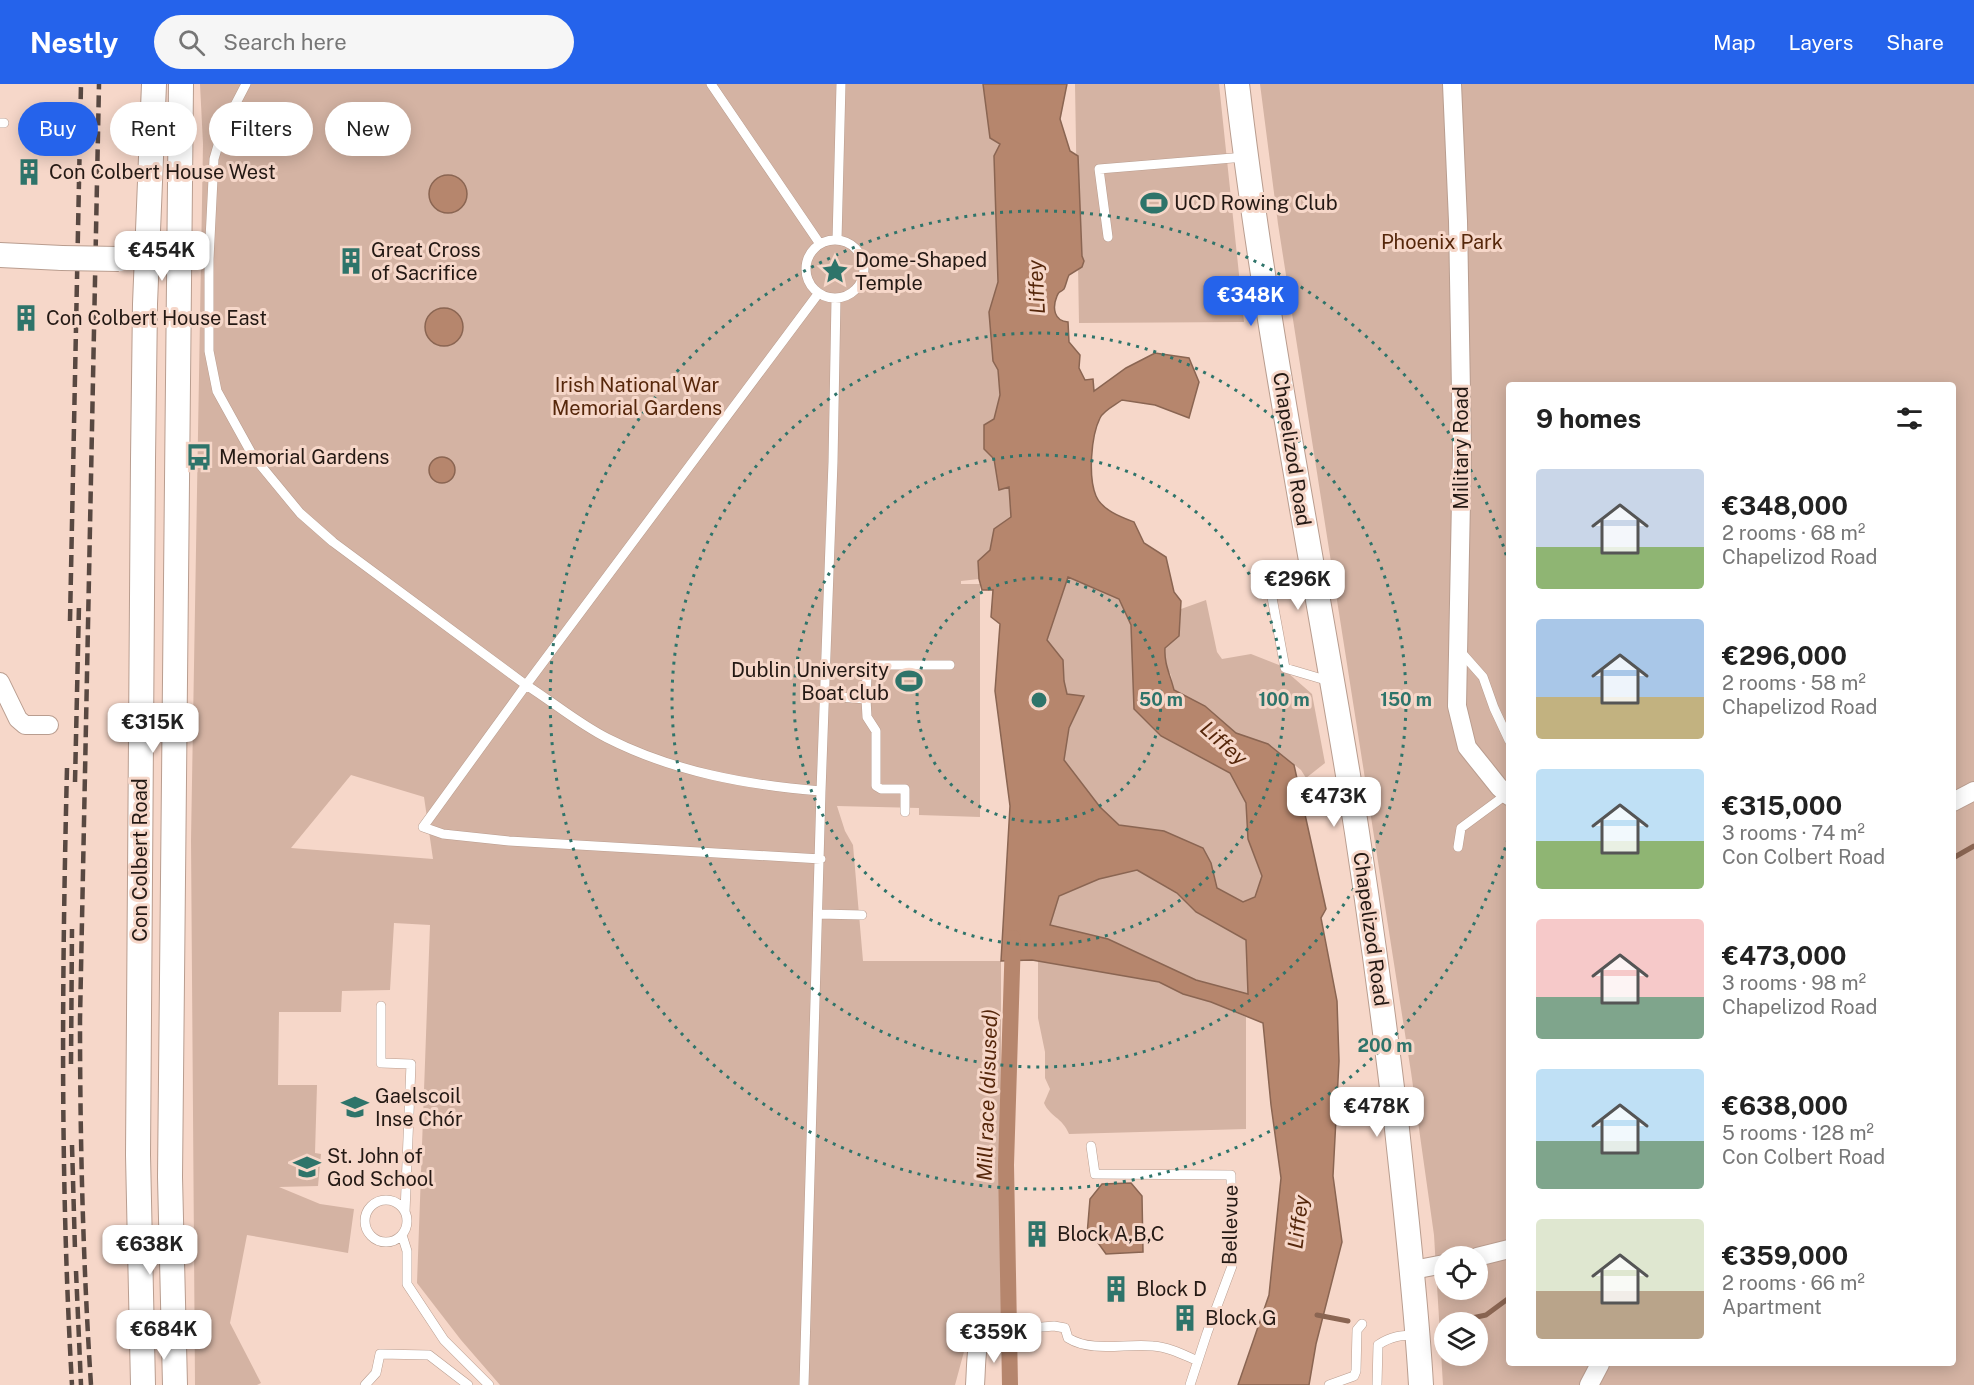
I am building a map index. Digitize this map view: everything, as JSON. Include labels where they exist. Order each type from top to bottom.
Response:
[{"type":"main road","name":"Con Colbert Road","points":[[143,1385],[138,1155],[143,471],[147,260],[154,84]]},
{"type":"main road","name":"Con Colbert Road","points":[[177,1385],[173,1344],[170,1166],[181,84]]},
{"type":"main road","name":"Chapelizod Road","points":[[1237,84],[1245,157],[1293,459],[1348,777],[1383,1016],[1413,1270],[1421,1385]]},
{"type":"main road","points":[[0,255],[179,261]]},
{"type":"street","name":"Military Road","points":[[1452,84],[1462,449],[1457,706],[1467,747],[1506,793]]},
{"type":"street","points":[[0,682],[18,719],[26,724],[49,725]]},
{"type":"street","points":[[1956,800],[1974,791]]},
{"type":"street","points":[[1488,1254],[1506,1250]]},
{"type":"street","points":[[1413,1270],[1434,1266]]},
{"type":"street","points":[[975,1385],[977,1347],[987,1333],[996,1330],[1019,1329]]},
{"type":"street","points":[[1589,1385],[1599,1366]]},
{"type":"lane","points":[[246,84],[223,128],[214,159],[209,259],[209,351],[217,391],[253,456],[300,513],[333,542],[526,685],[606,737],[655,759],[704,774],[746,783],[821,791]]},
{"type":"lane","points":[[711,84],[819,244]]},
{"type":"lane","points":[[837,240],[841,84]]},
{"type":"lane","points":[[1108,237],[1099,169],[1245,157]]},
{"type":"lane","points":[[837,240],[846,242],[860,253],[865,270],[864,279],[853,293],[836,299],[818,294],[810,284],[806,271],[809,256],[819,244],[837,240]]},
{"type":"lane","points":[[818,294],[423,827],[443,834],[509,841],[821,859]]},
{"type":"lane","points":[[804,1385],[833,462],[836,299]]},
{"type":"lane","points":[[1266,565],[1285,668],[1331,681]]},
{"type":"lane","points":[[1458,649],[1484,677],[1494,708],[1506,734]]},
{"type":"lane","points":[[905,812],[905,789],[881,789],[876,786],[876,730],[867,717],[867,675],[877,665],[950,665]]},
{"type":"lane","points":[[825,696],[867,699]]},
{"type":"lane","points":[[1458,847],[1461,828],[1506,796]]},
{"type":"lane","points":[[819,914],[862,915]]},
{"type":"lane","points":[[381,1006],[381,1063],[411,1064],[405,1212],[407,1222],[402,1235],[407,1251],[407,1284],[444,1340],[489,1385]]},
{"type":"lane","name":"Bellevue","points":[[1091,1146],[1095,1174],[1231,1175],[1232,1266],[1190,1385]]},
{"type":"lane","points":[[402,1235],[390,1242],[377,1240],[368,1231],[366,1218],[371,1206],[384,1200],[398,1203],[405,1212]]},
{"type":"lane","points":[[1329,1385],[1354,1376],[1357,1330],[1362,1324]]},
{"type":"lane","points":[[1019,1329],[1054,1326],[1065,1328],[1068,1338],[1075,1343],[1166,1348],[1198,1361]]},
{"type":"lane","points":[[1377,1385],[1378,1345],[1386,1339],[1397,1336],[1418,1335]]},
{"type":"lane","points":[[365,1385],[376,1373],[380,1354],[429,1355],[468,1385]]},
{"type":"green space","name":"Irish National War Memorial Gardens","points":[[200,84],[983,84],[990,138],[1000,144],[994,156],[998,282],[989,312],[993,361],[998,370],[1000,395],[994,419],[994,459],[999,490],[1009,487],[1011,518],[994,529],[990,551],[978,561],[979,579],[961,581],[961,584],[980,584],[980,817],[919,815],[919,808],[837,806],[845,831],[853,845],[863,961],[1001,961],[1001,1314],[969,1333],[955,1385],[500,1385],[461,1340],[417,1283],[430,925],[394,923],[390,990],[342,991],[341,1012],[279,1012],[278,1085],[317,1085],[315,1153],[321,1154],[318,1186],[279,1187],[320,1204],[354,1209],[348,1253],[247,1235],[230,1323],[261,1383],[257,1385],[195,1385],[191,840],[203,144]],"holes":[[[351,775],[424,797],[433,859],[291,848]]]},
{"type":"green space","name":"UCD Rowing Club","points":[[1075,84],[1219,84],[1244,322],[1079,323]]},
{"type":"green space","name":"Phoenix Park","points":[[1260,84],[1974,84],[1974,1385],[1443,1385],[1442,1366],[1488,1366],[1488,1312],[1439,1312],[1438,1300],[1488,1300],[1488,1246],[1435,1246],[1411,1072],[1278,224]]},
{"type":"green space","points":[[1067,577],[1119,599],[1131,625],[1134,709],[1161,736],[1230,773],[1246,803],[1248,839],[1262,877],[1255,897],[1243,903],[1217,888],[1211,863],[1164,831],[1119,825],[1100,807],[1064,760],[1069,728],[1084,696],[1067,694],[1063,660],[1047,641]]},
{"type":"green space","points":[[1206,600],[1217,652],[1222,659],[1251,654],[1279,665],[1312,694],[1325,763],[1306,778],[1301,770],[1268,744],[1236,733],[1205,706],[1173,690],[1171,675],[1164,663],[1165,648],[1179,634],[1181,609]]},
{"type":"green space","points":[[1137,870],[1177,893],[1196,912],[1246,940],[1248,994],[1196,980],[1108,939],[1050,925],[1059,896],[1099,879]]},
{"type":"green space","points":[[1038,961],[1159,982],[1183,994],[1211,1002],[1246,1017],[1246,1129],[1069,1134],[1044,1103],[1050,1089],[1045,1078],[1045,1052],[1038,1018]]},
{"type":"water","name":"Liffey","points":[[983,84],[1067,84],[1060,119],[1070,151],[1078,156],[1084,261],[1082,267],[1069,275],[1064,289],[1059,292],[1055,313],[1060,319],[1068,322],[1069,342],[1080,355],[1079,368],[1085,380],[1093,379],[1094,391],[1126,368],[1155,353],[1189,358],[1199,382],[1189,418],[1155,405],[1122,400],[1104,413],[1094,435],[1092,478],[1099,501],[1112,512],[1134,522],[1144,543],[1166,557],[1174,592],[1181,601],[1179,636],[1165,648],[1166,664],[1174,690],[1205,706],[1236,733],[1268,744],[1294,765],[1326,909],[1321,918],[1337,1001],[1339,1061],[1333,1176],[1342,1242],[1316,1344],[1309,1385],[1238,1385],[1269,1295],[1281,1178],[1263,1023],[1211,1002],[1183,994],[1159,982],[1032,960],[1001,961],[1010,806],[995,691],[1000,624],[991,617],[993,590],[982,590],[978,561],[990,550],[994,529],[1011,517],[1009,487],[999,490],[994,459],[984,449],[984,425],[994,419],[1000,395],[998,370],[993,361],[989,312],[998,282],[994,156],[1000,144],[990,138]],"holes":[[[1068,577],[1119,599],[1131,625],[1134,709],[1161,736],[1230,773],[1246,803],[1248,839],[1262,876],[1255,897],[1243,902],[1217,888],[1211,863],[1203,848],[1164,831],[1119,825],[1100,807],[1064,760],[1069,728],[1084,696],[1067,694],[1063,660],[1047,640]],[[1137,870],[1177,893],[1196,912],[1246,940],[1248,994],[1196,980],[1108,939],[1050,925],[1059,896],[1099,879]]]},
{"type":"water","points":[[448,175],[461,181],[467,194],[461,207],[448,213],[435,207],[429,194],[435,181]]},
{"type":"water","points":[[444,308],[457,314],[463,327],[457,340],[444,346],[431,340],[425,327],[431,314]]},
{"type":"water","points":[[442,457],[451,461],[455,470],[451,479],[442,483],[433,479],[429,470],[433,461]]},
{"type":"water","points":[[1131,1183],[1142,1196],[1143,1252],[1106,1254],[1096,1240],[1087,1235],[1090,1199],[1102,1184]]},
{"type":"waterway","points":[[1956,856],[1974,846]]},
{"type":"waterway","name":"Mill race (disused)","points":[[1010,1385],[1006,1165],[1013,938]]},
{"type":"waterway","points":[[1488,1314],[1506,1300]]},
{"type":"waterway","points":[[1317,1315],[1348,1321]]},
{"type":"railway","points":[[70,621],[81,84]]},
{"type":"railway","points":[[91,1385],[82,1202],[80,1019],[99,84]]},
{"type":"railway","points":[[75,782],[79,605]]},
{"type":"railway","points":[[67,768],[63,1076],[65,1231],[72,1385]]},
{"type":"railway","points":[[71,1064],[72,929]]},
{"type":"railway","points":[[72,1145],[75,1250]]},
{"type":"railway","points":[[76,1271],[81,1385]]},
{"type":"place","name":"Con Colbert House West","points":[[29,172]]},
{"type":"place","name":"UCD Rowing Club","points":[[1154,203]]},
{"type":"place","name":"Great Cross of Sacrifice","points":[[351,261]]},
{"type":"place","name":"Dome-Shaped Temple","points":[[835,271]]},
{"type":"place","name":"Con Colbert House East","points":[[26,318]]},
{"type":"place","name":"Memorial Gardens","points":[[199,457]]},
{"type":"place","name":"Dublin University Boat club","points":[[909,681]]},
{"type":"place","name":"Gaelscoil Inse Chór","points":[[355,1107]]},
{"type":"place","name":"St. John of God School","points":[[307,1167]]},
{"type":"place","name":"Block A,B,C","points":[[1037,1234]]},
{"type":"place","name":"Block D","points":[[1116,1289]]},
{"type":"place","name":"Block G","points":[[1185,1318]]}]
